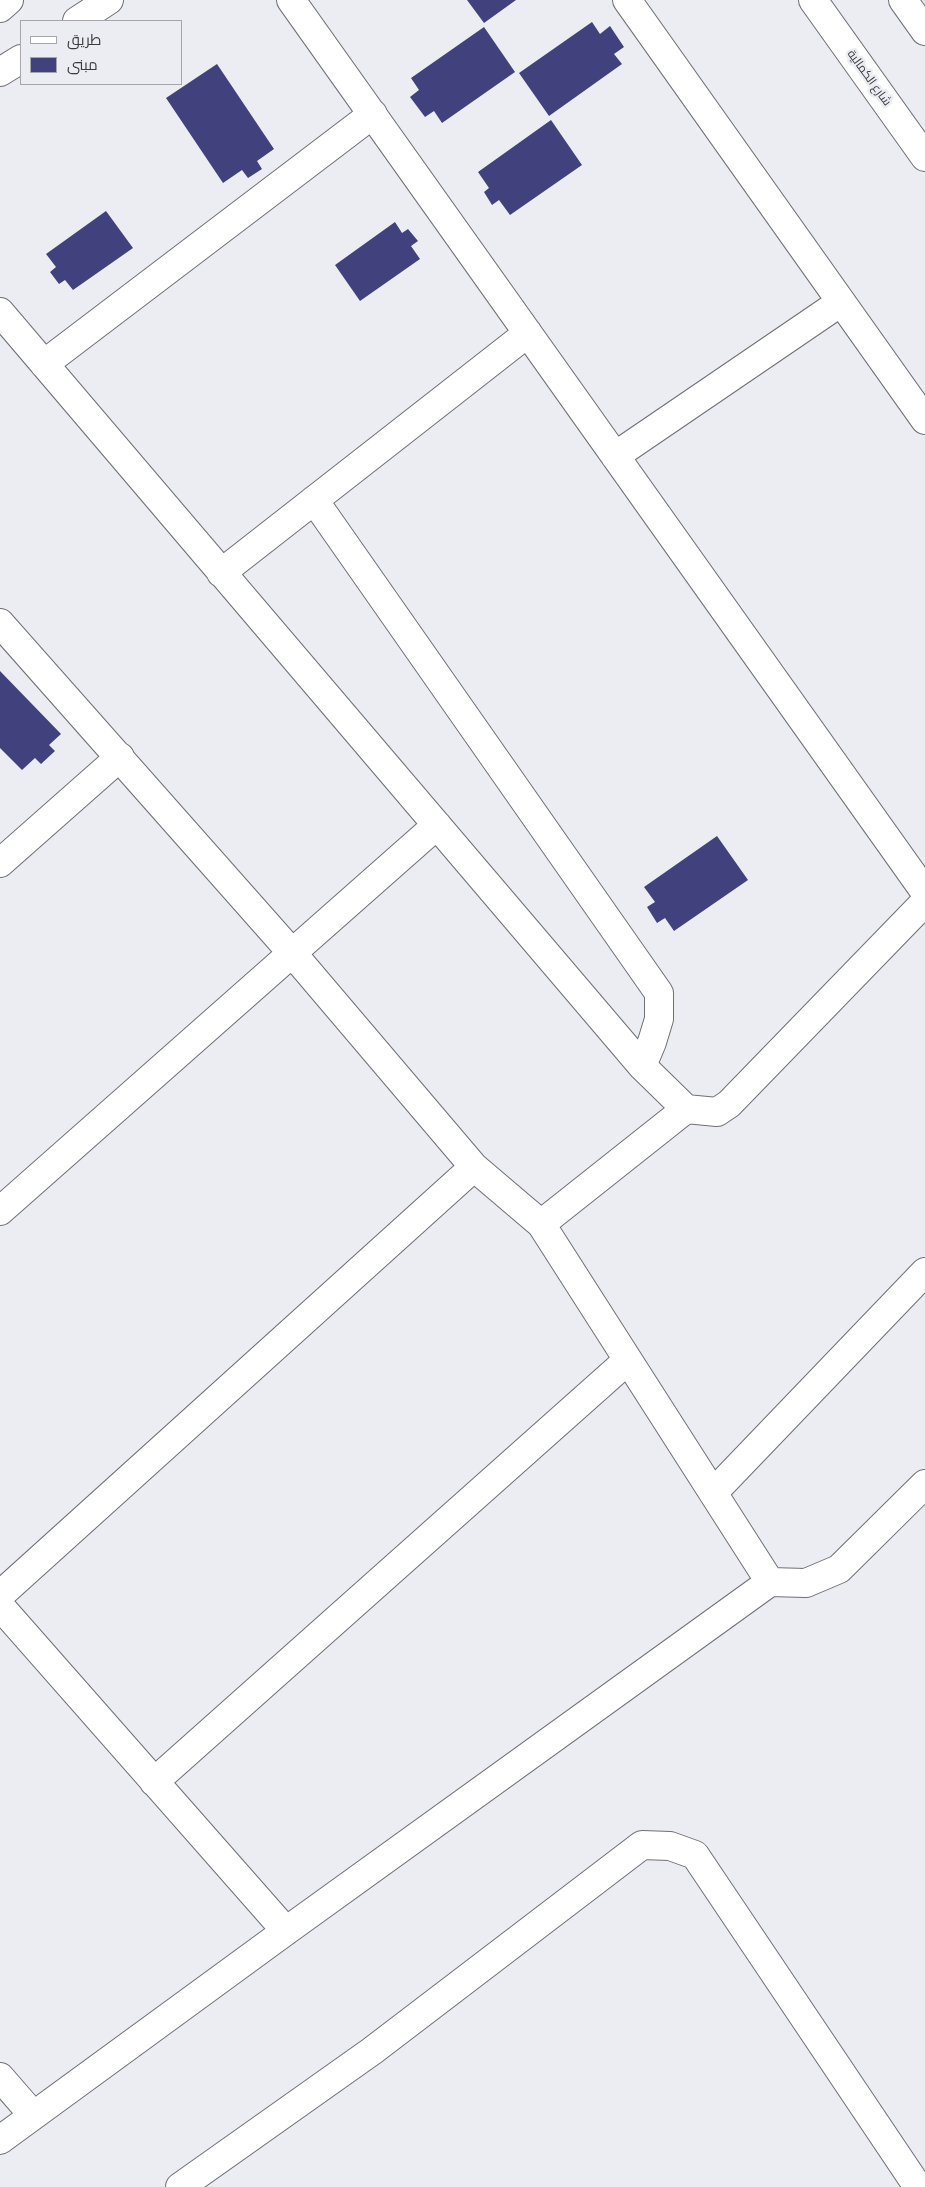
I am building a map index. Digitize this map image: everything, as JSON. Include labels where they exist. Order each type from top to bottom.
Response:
[{"type":"street","points":[[0,8],[9,0]]},
{"type":"street","points":[[78,20],[108,0]]},
{"type":"street","points":[[291,0],[925,892]]},
{"type":"street","points":[[627,0],[925,420]]},
{"type":"street","name":"شارع الكمالية","points":[[813,0],[925,156]]},
{"type":"street","points":[[903,0],[925,31]]},
{"type":"street","points":[[0,72],[20,60]]},
{"type":"street","points":[[44,364],[373,114]]},
{"type":"street","points":[[615,456],[841,302]]},
{"type":"street","points":[[0,312],[642,1066],[686,1109],[716,1112],[729,1104],[925,902]]},
{"type":"street","points":[[221,573],[528,333]]},
{"type":"street","points":[[314,500],[659,993],[659,1019],[642,1066]]},
{"type":"street","points":[[0,622],[293,954],[474,1166],[541,1224],[770,1582]]},
{"type":"street","points":[[0,863],[120,757]]},
{"type":"street","points":[[0,1211],[437,825]]},
{"type":"street","points":[[541,1224],[686,1109]]},
{"type":"street","points":[[0,1596],[474,1166]]},
{"type":"street","points":[[713,1493],[925,1272]]},
{"type":"street","points":[[154,1782],[628,1360]]},
{"type":"street","points":[[0,2140],[770,1582],[806,1583],[839,1569],[925,1484]]},
{"type":"street","points":[[0,1606],[286,1931]]},
{"type":"street","points":[[180,2187],[209,2179],[642,1844],[670,1846],[695,1855],[918,2187]]},
{"type":"street","points":[[0,2077],[33,2115]]},
{"type":"building","points":[[467,0],[516,0],[484,23]]},
{"type":"building","points":[[592,22],[600,34],[610,26],[624,47],[614,54],[622,64],[549,116],[519,73]]},
{"type":"building","points":[[484,27],[515,72],[442,123],[434,111],[425,117],[410,97],[419,90],[411,78]]},
{"type":"building","points":[[217,64],[274,149],[257,161],[262,169],[248,178],[242,170],[223,183],[166,98]]},
{"type":"building","points":[[551,120],[582,165],[510,215],[499,200],[492,205],[484,192],[489,188],[478,172]]},
{"type":"building","points":[[106,211],[133,248],[73,290],[65,280],[59,284],[50,272],[56,267],[46,254]]},
{"type":"building","points":[[395,222],[402,233],[408,229],[418,241],[411,246],[420,259],[360,301],[335,265]]},
{"type":"building","points":[[0,671],[61,734],[49,745],[55,751],[41,764],[35,758],[22,770],[0,748]]},
{"type":"building","points":[[717,836],[748,880],[674,931],[665,918],[657,923],[647,907],[655,902],[644,887]]}]
